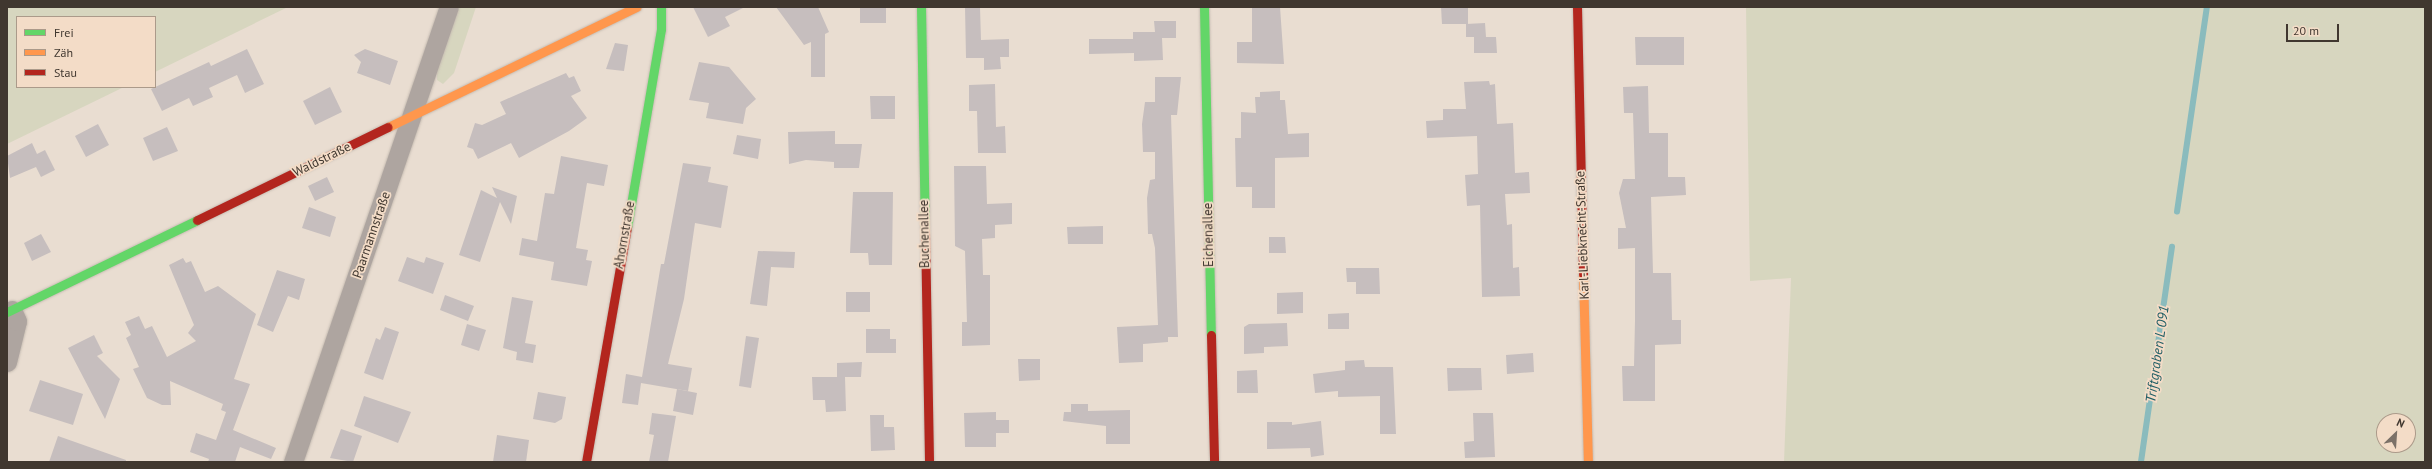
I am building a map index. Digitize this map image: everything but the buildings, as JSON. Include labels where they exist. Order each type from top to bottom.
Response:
[{"type":"street","name":"Paarmannstraße","points":[[293,462],[413,116],[449,7]]},
{"type":"street","name":"Waldstraße","points":[[9,311],[636,7]]},
{"type":"street","name":"Ahornstraße","points":[[586,462],[661,29],[661,7]]},
{"type":"street","name":"Buchenallee","points":[[921,7],[929,462]]},
{"type":"street","name":"Eichenallee","points":[[1204,7],[1214,462]]},
{"type":"street","name":"Karl-Liebknecht-Straße","points":[[1577,7],[1588,462]]},
{"type":"street","points":[[7,362],[17,322],[9,311]]},
{"type":"green space","points":[[7,7],[288,7],[156,72],[156,16],[16,16],[16,88],[122,88],[7,144]]},
{"type":"green space","points":[[458,7],[476,7],[454,73],[443,84],[437,80],[437,66]]},
{"type":"green space","points":[[1746,7],[2425,7],[2425,462],[1784,462],[1791,278],[1750,281]]},
{"type":"waterway","name":"Triftgraben L 091","points":[[2177,212],[2207,7]]},
{"type":"waterway","name":"Triftgraben L 091","points":[[2141,462],[2172,247]]},
{"type":"traffic: fast","points":[[627,228],[661,29],[661,7]]},
{"type":"traffic: fast","points":[[921,7],[925,231]]},
{"type":"traffic: fast","points":[[1204,7],[1211,335]]},
{"type":"traffic: fast","points":[[7,312],[197,220]]},
{"type":"traffic: slow","points":[[388,127],[636,7]]},
{"type":"traffic: slow","points":[[1583,274],[1588,462]]},
{"type":"traffic: jam","points":[[1577,7],[1583,274]]},
{"type":"traffic: jam","points":[[197,220],[388,127]]},
{"type":"traffic: jam","points":[[586,462],[627,228]]},
{"type":"traffic: jam","points":[[925,231],[929,462]]},
{"type":"traffic: jam","points":[[1211,335],[1214,462]]}]
